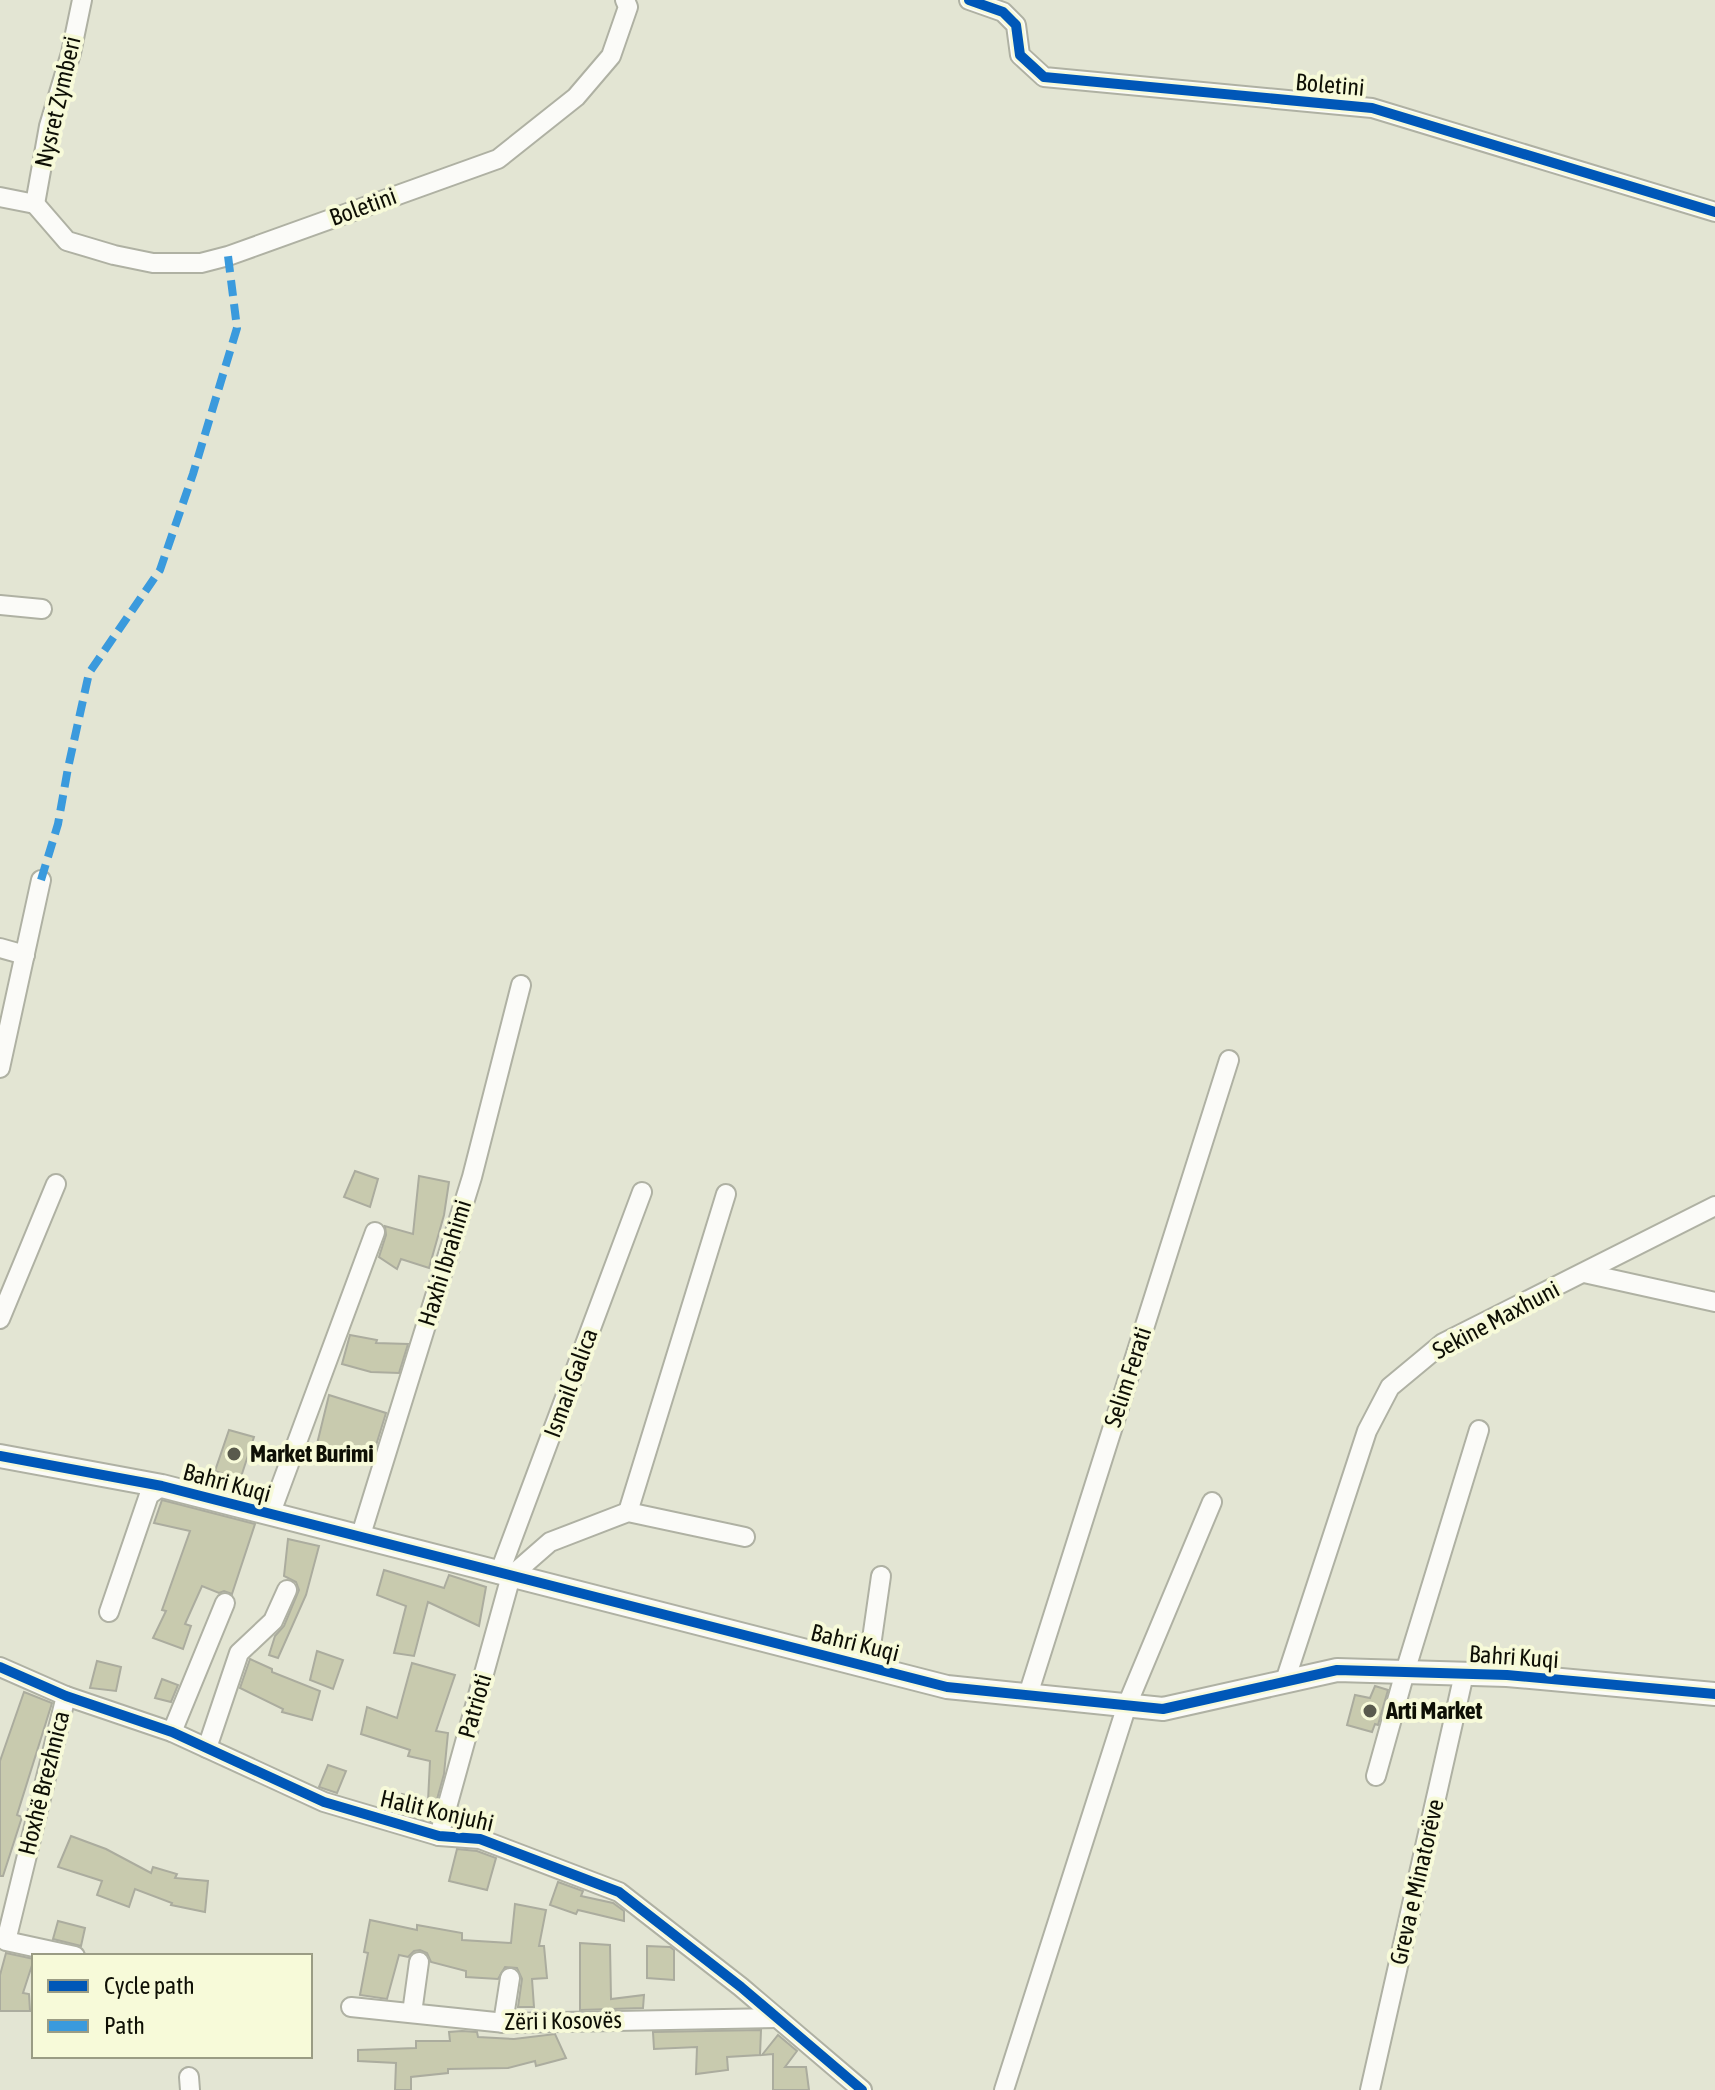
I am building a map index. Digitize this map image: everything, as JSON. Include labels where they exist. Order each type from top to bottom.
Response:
[{"type":"street","name":"Nysret Zymberi","points":[[35,204],[49,126],[71,53],[82,0]]},
{"type":"street","name":"Boletini","points":[[35,204],[67,241],[114,255],[153,263],[201,263],[228,256],[498,159],[576,97],[611,56],[628,7],[625,0]]},
{"type":"street","name":"Boletini","points":[[969,0],[1003,12],[1016,25],[1020,55],[1044,77],[1079,83],[1372,108],[1715,212]]},
{"type":"street","points":[[0,197],[35,204]]},
{"type":"street","points":[[0,605],[42,609]]},
{"type":"street","points":[[0,1068],[41,880]]},
{"type":"street","points":[[0,948],[25,955]]},
{"type":"street","name":"Haxhi Ibrahimi","points":[[360,1538],[472,1177],[521,985]]},
{"type":"street","name":"Selim Ferati","points":[[1028,1695],[1229,1060]]},
{"type":"street","points":[[0,1319],[56,1184]]},
{"type":"street","name":"Ismail Galica","points":[[505,1575],[642,1192]]},
{"type":"street","points":[[628,1512],[726,1194]]},
{"type":"street","name":"Sekine Maxhuni","points":[[1285,1681],[1367,1431],[1390,1387],[1443,1343],[1715,1206]]},
{"type":"street","name":"Bahri Kuqi","points":[[270,1515],[375,1232]]},
{"type":"street","points":[[1584,1273],[1715,1302]]},
{"type":"street","points":[[1376,1776],[1479,1430]]},
{"type":"street","name":"Bahri Kuqi","points":[[0,1456],[162,1486],[947,1687],[1163,1709],[1337,1670],[1464,1674],[1715,1694]]},
{"type":"street","points":[[109,1612],[149,1495],[162,1486]]},
{"type":"street","points":[[1004,2090],[1127,1705],[1212,1502]]},
{"type":"street","points":[[505,1575],[550,1542],[628,1512],[745,1537]]},
{"type":"street","name":"Patrioti","points":[[439,1836],[505,1575]]},
{"type":"street","name":"Bahri Kuqi","points":[[868,1667],[881,1576]]},
{"type":"street","points":[[207,1748],[239,1653],[273,1621],[287,1590]]},
{"type":"street","points":[[172,1732],[225,1603]]},
{"type":"street","name":"Halit Konjuhi","points":[[0,1667],[66,1696],[172,1732],[324,1802],[439,1836],[480,1839],[619,1892],[862,2090]]},
{"type":"street","name":"Greva e Minatorëve","points":[[1370,2090],[1464,1674]]},
{"type":"street","name":"Hoxhë Brezhnica","points":[[66,1696],[6,1941],[66,1954]]},
{"type":"street","points":[[412,2013],[419,1962]]},
{"type":"street","points":[[498,2022],[506,1978]]},
{"type":"street","name":"Zëri i Kosovës","points":[[351,2007],[498,2022],[777,2018]]},
{"type":"building","points":[[355,1171],[378,1179],[370,1207],[344,1197]]},
{"type":"building","points":[[419,1176],[449,1182],[444,1215],[429,1268],[401,1259],[397,1269],[379,1257],[386,1235],[385,1226],[413,1234]]},
{"type":"building","points":[[350,1335],[377,1340],[376,1343],[408,1344],[399,1373],[371,1372],[342,1364]]},
{"type":"building","points":[[329,1395],[386,1413],[373,1455],[317,1444]]},
{"type":"building","name":"Market Burimi","points":[[229,1430],[254,1437],[240,1480],[215,1471]]},
{"type":"building","points":[[162,1500],[255,1524],[232,1594],[202,1586],[185,1624],[191,1626],[183,1649],[153,1638],[166,1611],[162,1610],[190,1531],[154,1523]]},
{"type":"building","points":[[288,1539],[319,1546],[306,1595],[278,1658],[269,1655],[275,1636],[284,1626],[299,1590],[296,1582],[284,1576]]},
{"type":"building","points":[[384,1570],[444,1588],[449,1575],[486,1587],[479,1626],[428,1602],[414,1656],[394,1653],[406,1606],[377,1595]]},
{"type":"building","points":[[317,1651],[343,1660],[333,1689],[310,1680]]},
{"type":"building","points":[[250,1659],[272,1669],[272,1672],[320,1691],[312,1720],[282,1712],[283,1709],[240,1688]]},
{"type":"building","points":[[97,1661],[121,1667],[116,1691],[90,1688]]},
{"type":"building","points":[[412,1663],[455,1675],[436,1731],[448,1733],[444,1774],[431,1821],[426,1820],[427,1809],[403,1813],[396,1811],[402,1794],[428,1801],[430,1761],[408,1756],[410,1750],[361,1734],[367,1707],[397,1718]]},
{"type":"building","points":[[162,1679],[178,1685],[171,1702],[155,1698]]},
{"type":"building","name":"Arti Market","points":[[1375,1686],[1388,1690],[1378,1725],[1375,1724],[1372,1732],[1347,1725],[1355,1695],[1370,1698]]},
{"type":"building","points":[[24,1692],[52,1703],[17,1815],[22,1817],[3,1876],[0,1876],[0,1761]]},
{"type":"building","points":[[328,1765],[346,1771],[337,1793],[319,1787]]},
{"type":"building","points":[[71,1836],[106,1849],[151,1873],[153,1867],[177,1874],[175,1878],[208,1881],[205,1912],[171,1905],[135,1889],[129,1907],[97,1895],[102,1881],[58,1867]]},
{"type":"building","points":[[457,1849],[477,1851],[496,1858],[487,1890],[449,1881]]},
{"type":"building","points":[[558,1882],[583,1891],[581,1896],[613,1903],[624,1911],[624,1921],[578,1910],[576,1914],[550,1905]]},
{"type":"building","points":[[515,1904],[546,1910],[539,1946],[544,1946],[547,1978],[532,1979],[534,2007],[518,2007],[522,1979],[517,1968],[505,1967],[498,1979],[466,1977],[466,1971],[431,1962],[427,1953],[420,1950],[408,1957],[399,1955],[387,1999],[360,1995],[370,1920],[417,1930],[417,1925],[462,1933],[462,1940],[511,1943]]},
{"type":"building","points":[[58,1921],[85,1928],[81,1946],[53,1939]]},
{"type":"building","points":[[580,1943],[610,1945],[611,1999],[644,1995],[643,2008],[580,2010]]},
{"type":"building","points":[[647,1946],[674,1950],[674,1980],[647,1978]]},
{"type":"building","points":[[6,1953],[32,1959],[23,1993],[29,1994],[30,2011],[0,2011],[0,1975]]},
{"type":"building","points":[[761,2030],[760,2055],[727,2057],[728,2070],[696,2074],[697,2047],[654,2049],[653,2032]]},
{"type":"building","points":[[449,2032],[477,2032],[478,2037],[514,2039],[555,2034],[566,2058],[536,2066],[535,2061],[508,2068],[448,2069],[448,2073],[411,2077],[411,2090],[395,2090],[396,2063],[358,2061],[358,2050],[416,2048],[416,2041],[450,2041]]},
{"type":"building","points":[[778,2035],[797,2051],[785,2067],[806,2067],[809,2090],[773,2090],[773,2054],[762,2055]]},
{"type":"marked path","points":[[41,880],[58,824],[89,673],[160,570],[237,328],[228,256]]},
{"type":"cycle path","points":[[969,0],[1003,12],[1016,25],[1020,55],[1044,77],[1372,108],[1715,212]]},
{"type":"cycle path","points":[[0,1456],[162,1486],[947,1687],[1163,1709],[1337,1670],[1507,1675],[1715,1694]]},
{"type":"cycle path","points":[[0,1667],[66,1696],[172,1732],[324,1802],[439,1836],[480,1839],[619,1892],[741,1987],[862,2090]]},
{"type":"place","name":"Market Burimi","points":[[234,1454]]},
{"type":"place","name":"Arti Market","points":[[1370,1711]]}]
